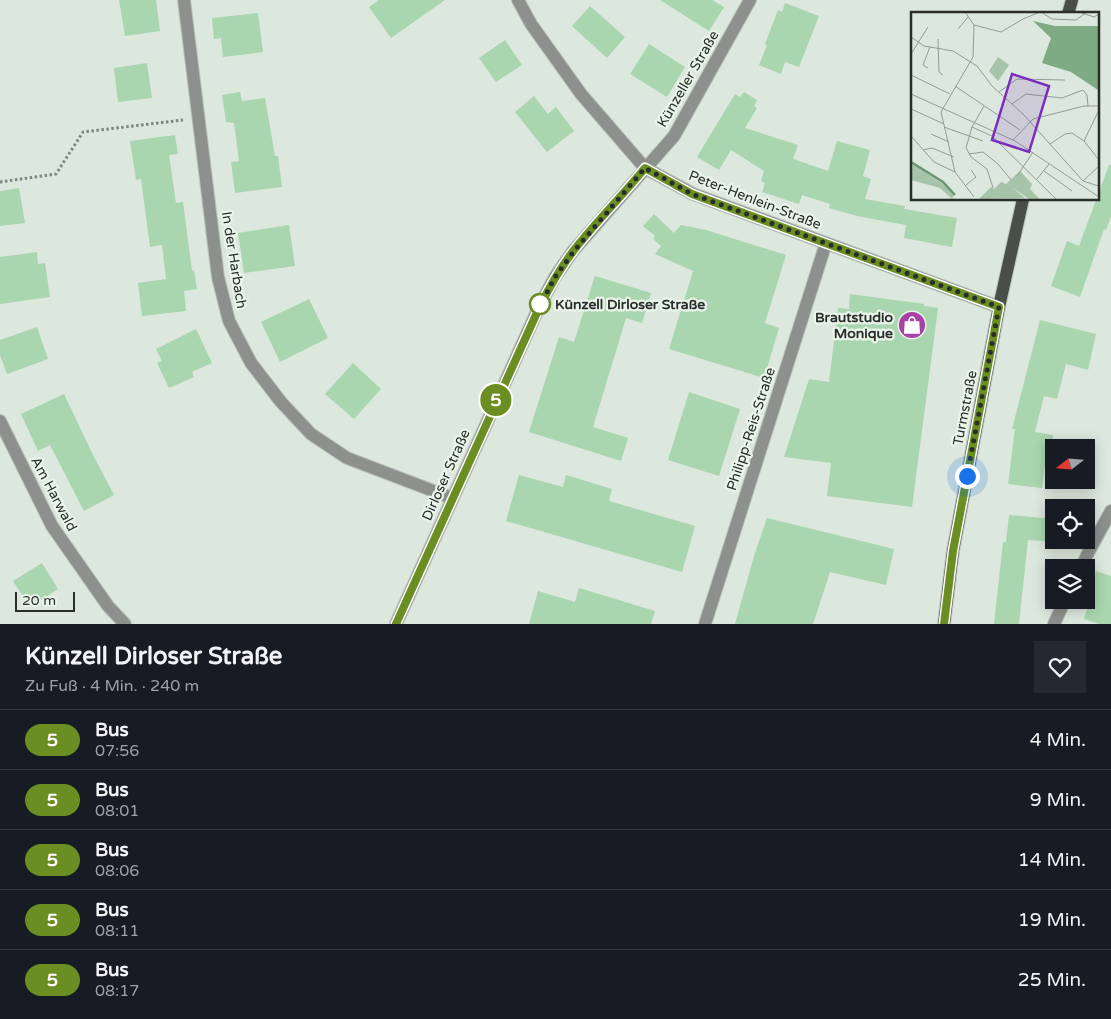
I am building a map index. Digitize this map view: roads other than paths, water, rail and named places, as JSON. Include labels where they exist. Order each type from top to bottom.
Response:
[{"type":"main road","name":"Turmstraße","points":[[944,624],[953,551],[999,307],[1023,200]]},
{"type":"street","name":"In der Harbach","points":[[184,0],[218,277],[229,321],[251,363],[281,402],[311,434],[347,458],[452,498]]},
{"type":"street","name":"Peter-Henlein-Straße","points":[[518,0],[531,24],[581,94],[645,168],[692,194],[999,307]]},
{"type":"street","name":"Künzeller Straße","points":[[645,168],[674,136],[750,0]]},
{"type":"street","name":"Dirloser Straße","points":[[396,624],[452,498],[555,277],[584,238],[645,168]]},
{"type":"street","name":"Philipp-Reis-Straße","points":[[706,624],[826,243]]},
{"type":"street","name":"Am Harwald","points":[[0,421],[52,526],[108,606],[125,624]]},
{"type":"street","points":[[1085,559],[1111,512]]},
{"type":"street","points":[[1054,624],[1061,609]]},
{"type":"place","name":"Künzell Dirloser Straße","points":[[540,304]]},
{"type":"place","name":"Brautstudio Monique","points":[[912,325]]}]
